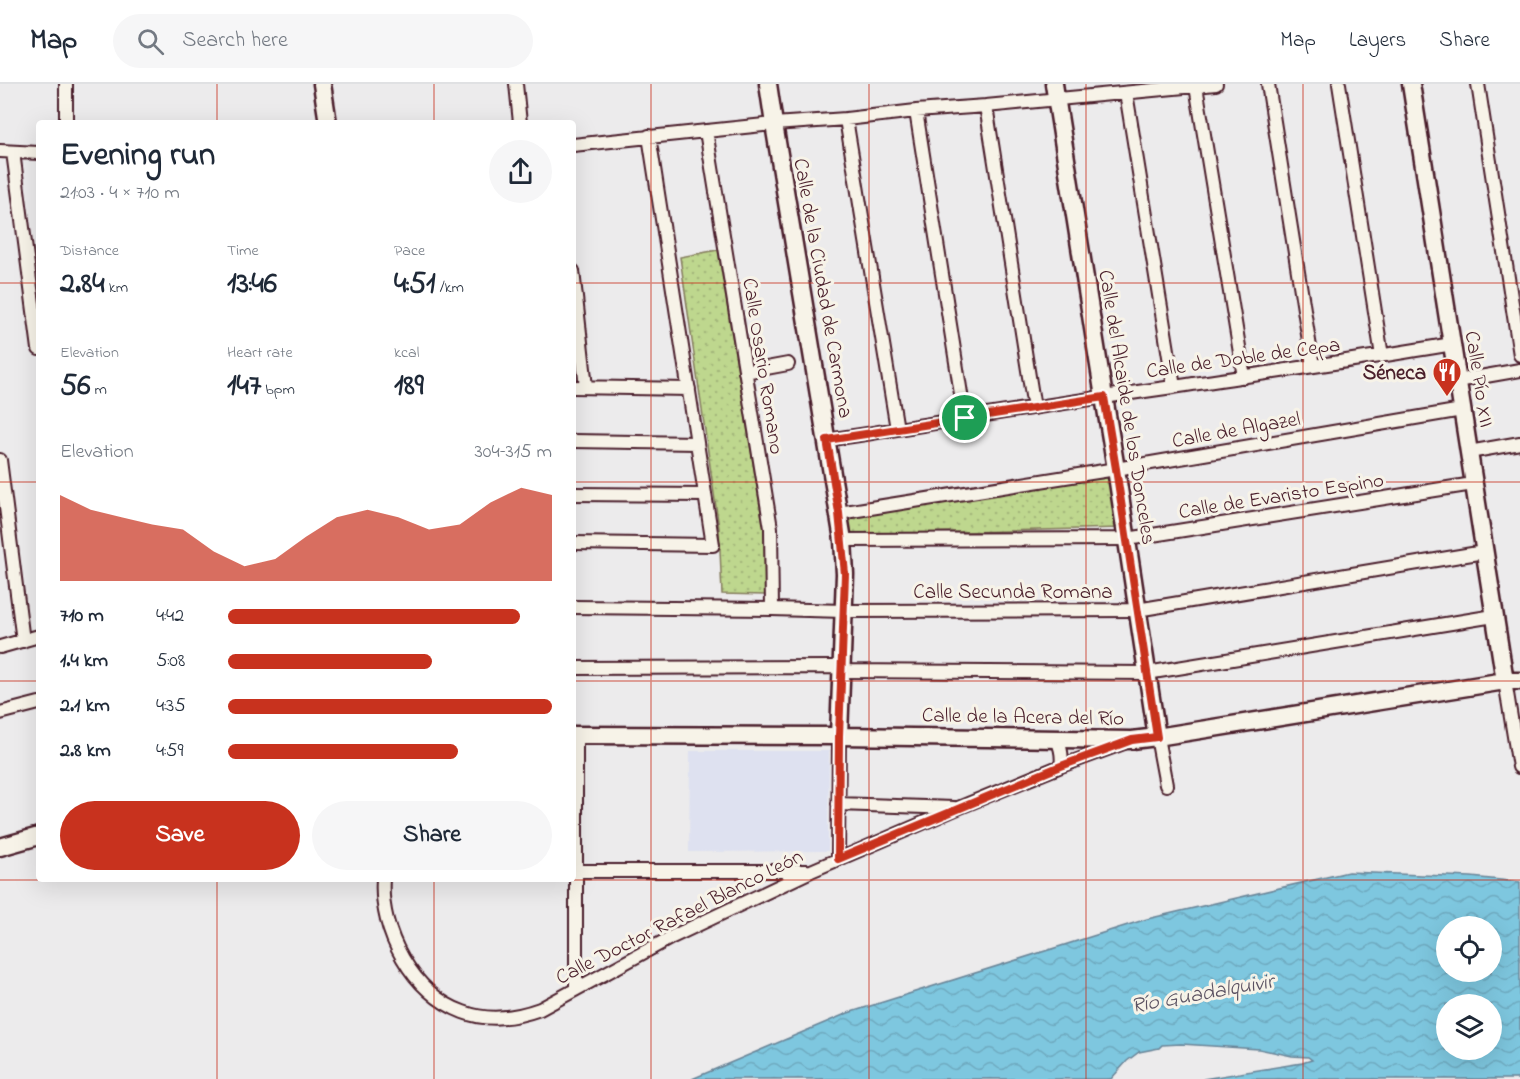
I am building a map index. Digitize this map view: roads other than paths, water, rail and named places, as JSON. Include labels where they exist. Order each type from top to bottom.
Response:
[{"type":"street","points":[[66,84],[66,120]]},
{"type":"street","points":[[322,84],[328,120]]},
{"type":"street","points":[[516,84],[520,120]]},
{"type":"street","name":"Calle de la Ciudad de Carmona","points":[[768,84],[843,540],[845,574],[839,736],[838,859]]},
{"type":"street","points":[[576,145],[774,124],[986,106],[1055,92],[1126,93],[1216,84]]},
{"type":"street","points":[[1268,84],[1313,366]]},
{"type":"street","points":[[1339,84],[1382,356]]},
{"type":"street","name":"Calle Pío XII","points":[[1411,84],[1494,616],[1512,681]]},
{"type":"street","points":[[1478,84],[1520,355]]},
{"type":"street","points":[[1196,86],[1244,377]]},
{"type":"street","name":"Calle del Alcaide de los Donceles","points":[[1055,92],[1157,737]]},
{"type":"street","points":[[1126,93],[1174,387]]},
{"type":"street","points":[[986,106],[1034,408]]},
{"type":"street","points":[[915,111],[965,418]]},
{"type":"street","points":[[846,119],[897,429]]},
{"type":"street","name":"Calle Osario Romano","points":[[706,131],[771,528],[772,609]]},
{"type":"street","points":[[576,543],[713,545],[649,136]]},
{"type":"street","points":[[0,151],[36,153]]},
{"type":"street","points":[[14,152],[36,325]]},
{"type":"street","points":[[576,298],[586,387]]},
{"type":"street","name":"Calle de Doble de Cepa","points":[[827,440],[1452,344]]},
{"type":"street","points":[[745,372],[788,364]]},
{"type":"street","points":[[1457,381],[1520,370]]},
{"type":"street","points":[[576,387],[689,389]]},
{"type":"street","name":"Calle de Algazel","points":[[839,513],[1462,410]]},
{"type":"street","points":[[576,441],[697,443]]},
{"type":"street","points":[[1468,452],[1520,443]]},
{"type":"street","points":[[0,460],[23,641]]},
{"type":"street","name":"Calle de Evaristo Espino","points":[[843,540],[1127,539],[1473,484]]},
{"type":"street","points":[[576,494],[705,495]]},
{"type":"street","name":"Calle Secunda Romana","points":[[576,607],[844,611],[1137,610],[1484,552]]},
{"type":"street","points":[[576,668],[1147,673],[1494,616]]},
{"type":"street","points":[[0,647],[36,637]]},
{"type":"street","points":[[1512,681],[1519,767]]},
{"type":"street","name":"Calle de la Acera del Río","points":[[576,735],[1132,740],[1512,681]]},
{"type":"street","points":[[0,713],[36,704]]},
{"type":"street","points":[[1157,737],[1166,785]]},
{"type":"street","points":[[1057,739],[1063,758],[1061,766]]},
{"type":"street","name":"Calle Doctor Rafael Blanco León","points":[[383,882],[387,923],[394,942],[404,960],[426,988],[448,1005],[476,1016],[492,1018],[518,1016],[540,1009],[672,937],[811,871],[958,808],[1132,740]]},
{"type":"street","points":[[838,804],[958,808]]},
{"type":"street","points":[[0,847],[36,837]]},
{"type":"street","points":[[576,871],[811,871]]},
{"type":"street","points":[[574,882],[576,989]]},
{"type":"water","name":"Río Guadalquivir","points":[[1348,872],[1471,877],[1520,882],[1520,1079],[1203,1079],[1312,1060],[1308,1057],[1259,1049],[1181,1044],[1162,1045],[1159,1048],[1139,1052],[1127,1061],[1111,1079],[692,1079],[848,1013],[1147,919]]},
{"type":"place","name":"Séneca","points":[[1447,398]]}]
